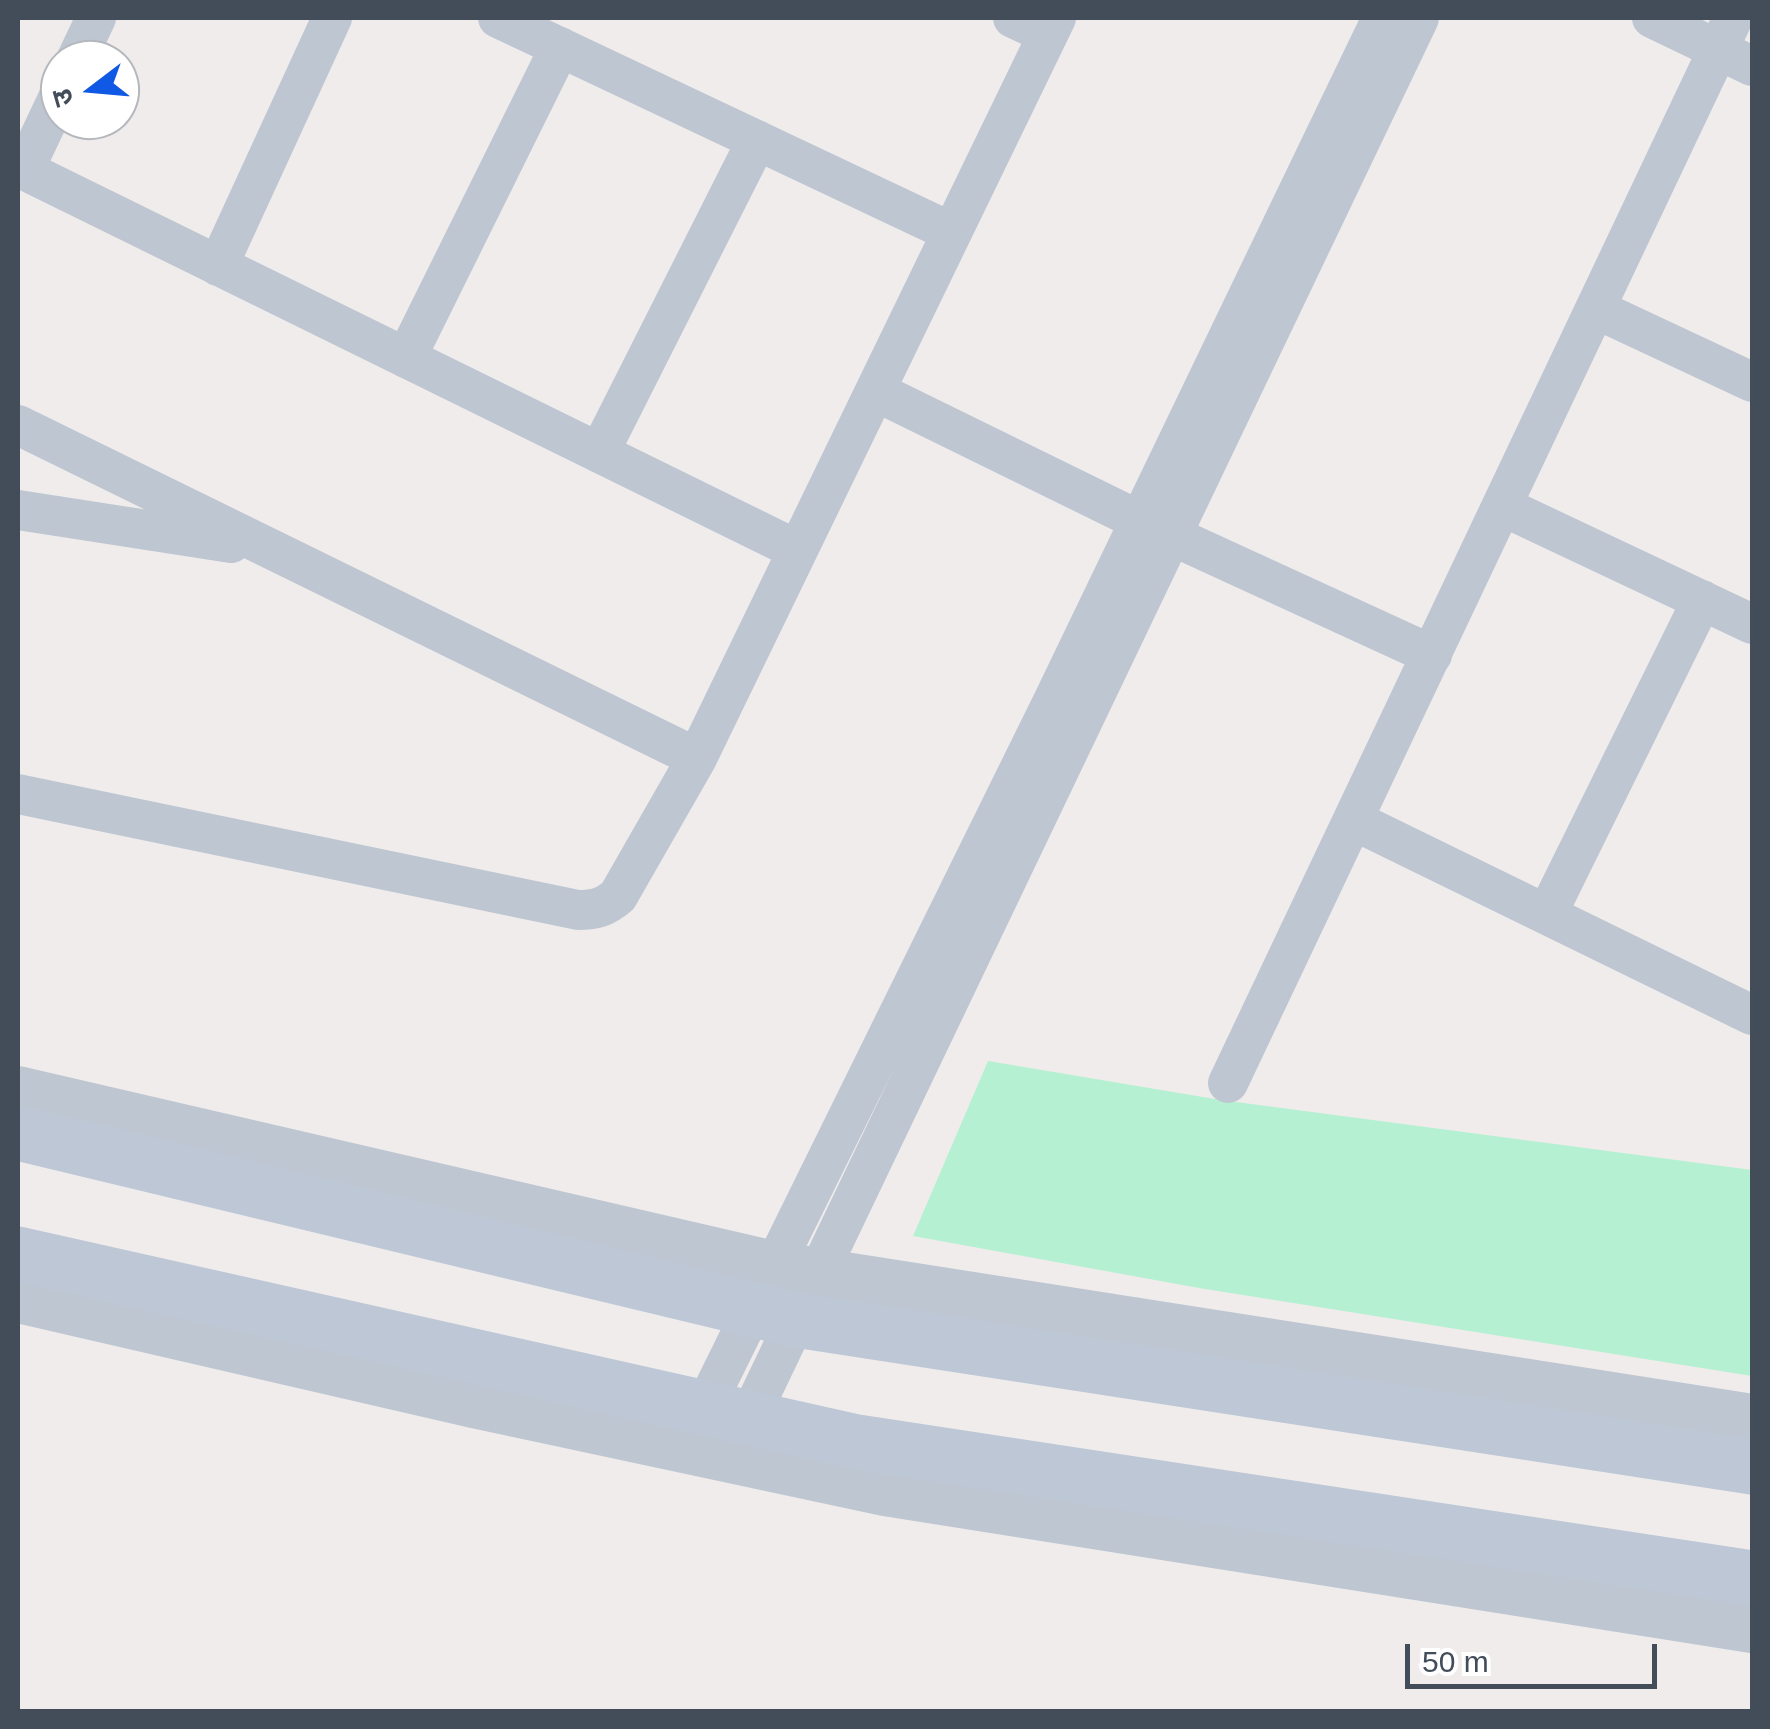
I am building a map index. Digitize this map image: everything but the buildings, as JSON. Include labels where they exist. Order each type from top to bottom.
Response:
[{"type":"main road","points":[[18,1133],[786,1292],[1752,1467]]},
{"type":"main road","points":[[18,1254],[717,1433],[857,1442],[1752,1578]]},
{"type":"street","points":[[218,266],[332,18]]},
{"type":"street","points":[[498,18],[951,232]]},
{"type":"street","points":[[1156,528],[1382,18]]},
{"type":"street","points":[[717,1433],[1156,528],[1419,18]]},
{"type":"street","points":[[1228,1083],[1596,309],[1735,44],[1652,18]]},
{"type":"street","points":[[1743,18],[1752,22]]},
{"type":"street","points":[[18,794],[559,906],[596,910],[618,896],[697,758],[875,391],[951,232],[1038,23]]},
{"type":"street","points":[[406,358],[560,47]]},
{"type":"street","points":[[40,132],[21,168],[797,550]]},
{"type":"street","points":[[599,452],[757,140]]},
{"type":"street","points":[[1596,309],[1752,382]]},
{"type":"street","points":[[875,391],[1156,528],[1432,655]]},
{"type":"street","points":[[18,425],[697,758]]},
{"type":"street","points":[[1502,506],[1752,624]]},
{"type":"street","points":[[18,510],[272,550]]},
{"type":"street","points":[[1547,914],[1702,600]]},
{"type":"street","points":[[1353,820],[1752,1014]]},
{"type":"street","points":[[18,1091],[786,1292],[1752,1419]]},
{"type":"street","points":[[18,1298],[717,1433],[904,1494],[1752,1628]]},
{"type":"street","points":[[18,1332],[67,1310]]},
{"type":"green space","points":[[988,1061],[1221,1100],[1752,1170],[1752,1376],[1199,1288],[913,1236]]}]
